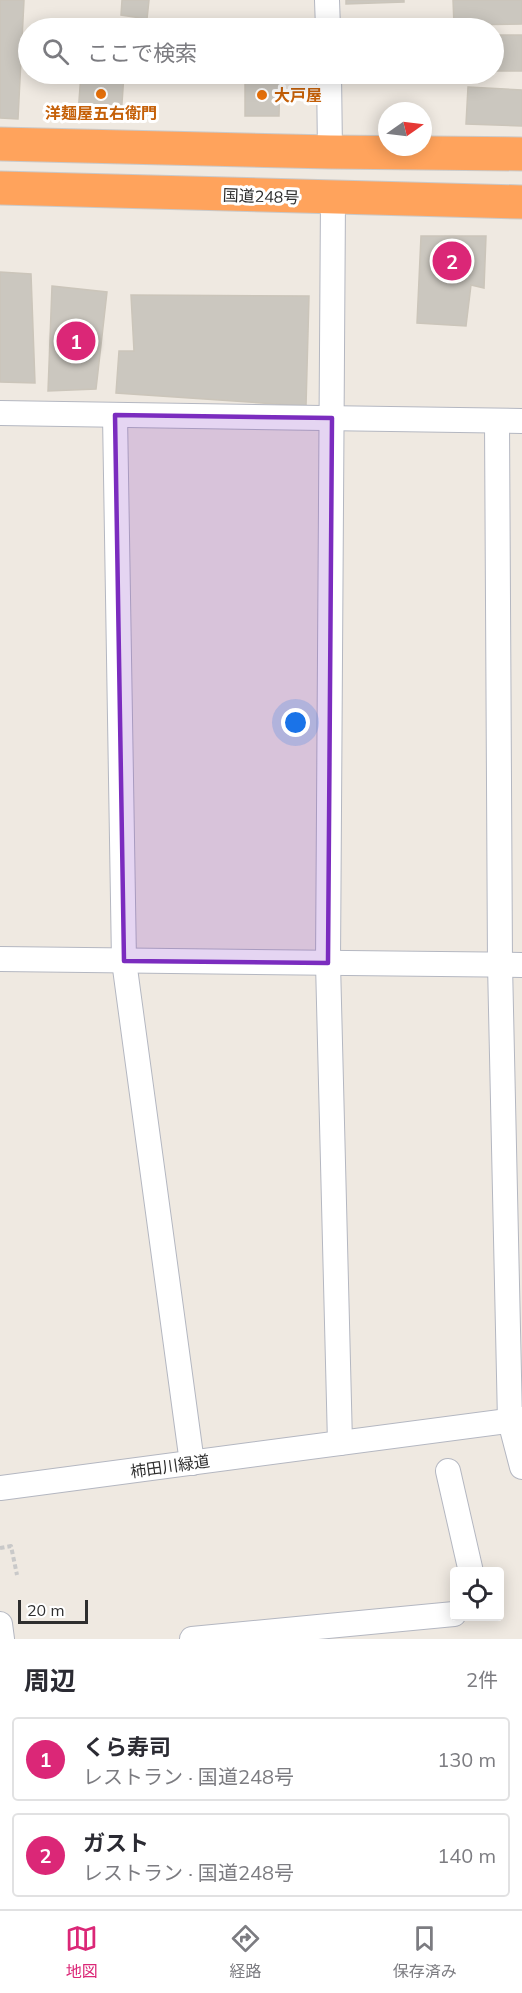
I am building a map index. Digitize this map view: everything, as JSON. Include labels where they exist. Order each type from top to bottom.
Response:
[{"type":"highway","points":[[0,144],[522,154]]},
{"type":"highway","name":"国道248号","points":[[0,188],[522,201]]},
{"type":"street","points":[[327,0],[328,18]]},
{"type":"street","points":[[329,84],[330,152]]},
{"type":"street","points":[[333,198],[328,963],[340,1443]]},
{"type":"street","points":[[0,412],[522,421]]},
{"type":"street","points":[[115,415],[124,960],[192,1463]]},
{"type":"street","points":[[497,421],[511,964],[516,1420],[522,1467]]},
{"type":"street","points":[[0,959],[511,964]]},
{"type":"street","name":"柿田川緑道","points":[[0,1488],[516,1420]]},
{"type":"street","points":[[448,1471],[470,1567]]},
{"type":"street","points":[[192,1639],[450,1614]]},
{"type":"street","points":[[0,1624],[2,1639]]},
{"type":"path","points":[[0,1548],[12,1546],[17,1575]]},
{"type":"highlighted area","points":[[115,415],[332,418],[328,963],[124,961]]},
{"type":"building","points":[[0,0],[24,0],[23,18],[18,18],[18,119],[0,118]]},
{"type":"building","points":[[122,0],[149,0],[147,18],[121,15]]},
{"type":"building","points":[[346,0],[404,0],[404,2],[346,4]]},
{"type":"building","points":[[453,0],[522,0],[522,24],[504,24],[504,18],[454,18]]},
{"type":"building","points":[[504,35],[522,35],[522,71],[504,71]]},
{"type":"building","name":"洋麺屋五右衛門","points":[[80,84],[123,84],[121,118],[78,114]]},
{"type":"building","name":"大戸屋","points":[[245,84],[280,84],[279,116],[245,116]]},
{"type":"building","points":[[468,87],[522,90],[522,126],[466,124]]},
{"type":"building","points":[[421,236],[486,236],[484,288],[471,285],[466,326],[417,323]]},
{"type":"building","points":[[0,272],[31,274],[35,383],[0,382]]},
{"type":"building","points":[[52,286],[107,292],[96,389],[48,391]]},
{"type":"building","points":[[131,295],[309,296],[306,406],[116,393],[119,351],[134,351]]},
{"type":"place","name":"洋麺屋五右衛門","points":[[101,94]]},
{"type":"place","name":"大戸屋","points":[[262,95]]},
{"type":"place","name":"ガスト","points":[[452,261]]},
{"type":"place","name":"くら寿司","points":[[76,341]]}]
